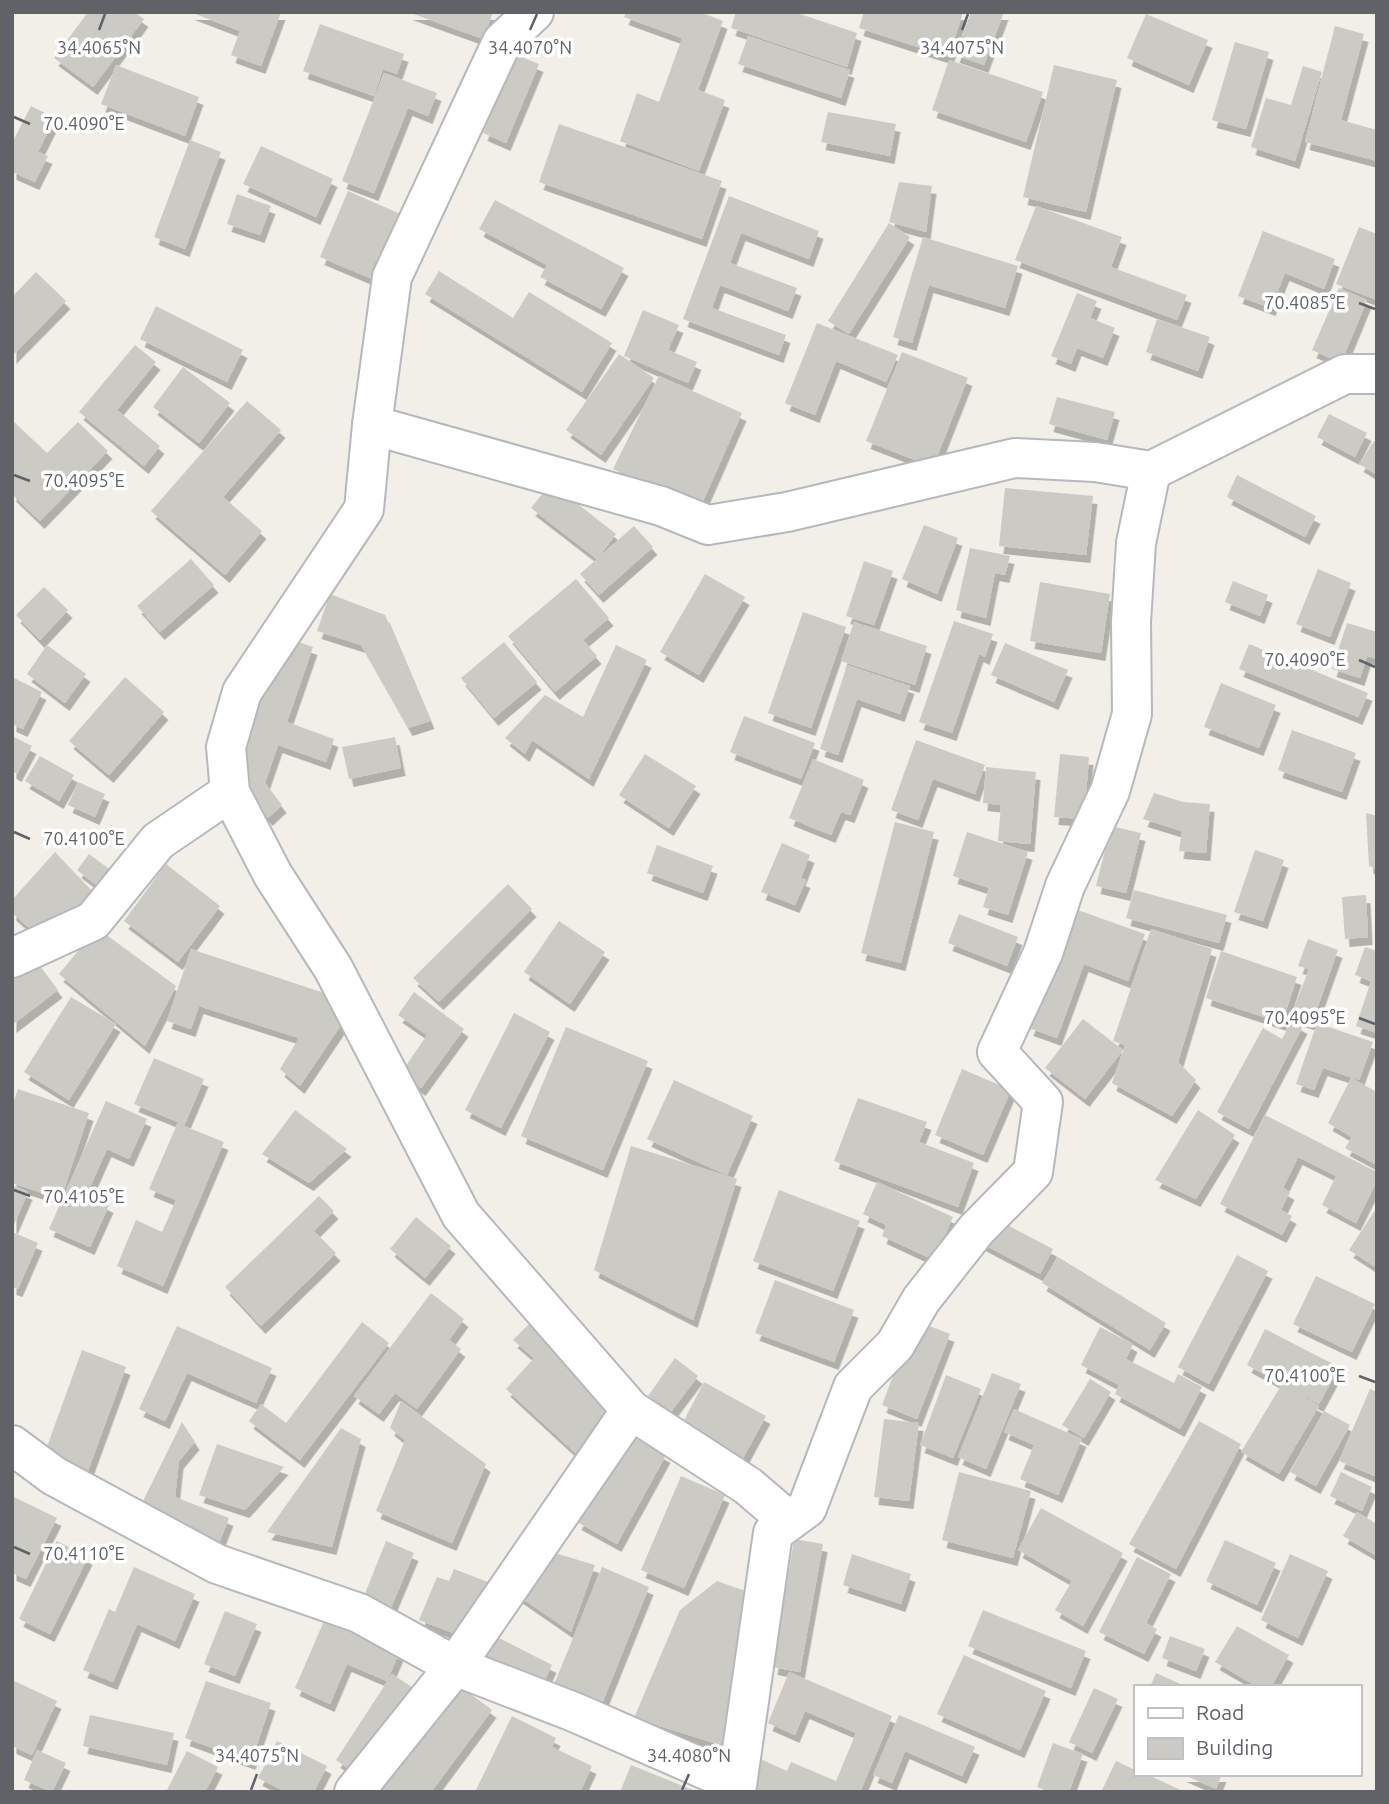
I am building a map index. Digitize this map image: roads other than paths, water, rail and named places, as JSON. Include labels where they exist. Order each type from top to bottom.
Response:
[{"type":"street","points":[[534,12],[502,42],[392,277],[372,425],[364,509],[242,692],[226,747],[230,792],[273,874],[333,968],[461,1215],[631,1410],[748,1486],[789,1521]]},
{"type":"street","points":[[372,425],[661,506],[708,525],[787,512],[1015,458],[1095,462],[1151,471],[1345,374],[1377,374]]},
{"type":"street","points":[[12,1445],[54,1476],[217,1564],[359,1613],[455,1666],[575,1712],[736,1787],[773,1533],[807,1507],[853,1387],[895,1345],[920,1300],[976,1230],[1033,1172],[1043,1102],[997,1052],[1043,953],[1065,886],[1110,791],[1132,714],[1131,622],[1136,543],[1151,471]]},
{"type":"street","points":[[12,958],[93,921],[158,841],[230,792]]},
{"type":"street","points":[[354,1792],[455,1666],[631,1410]]}]
